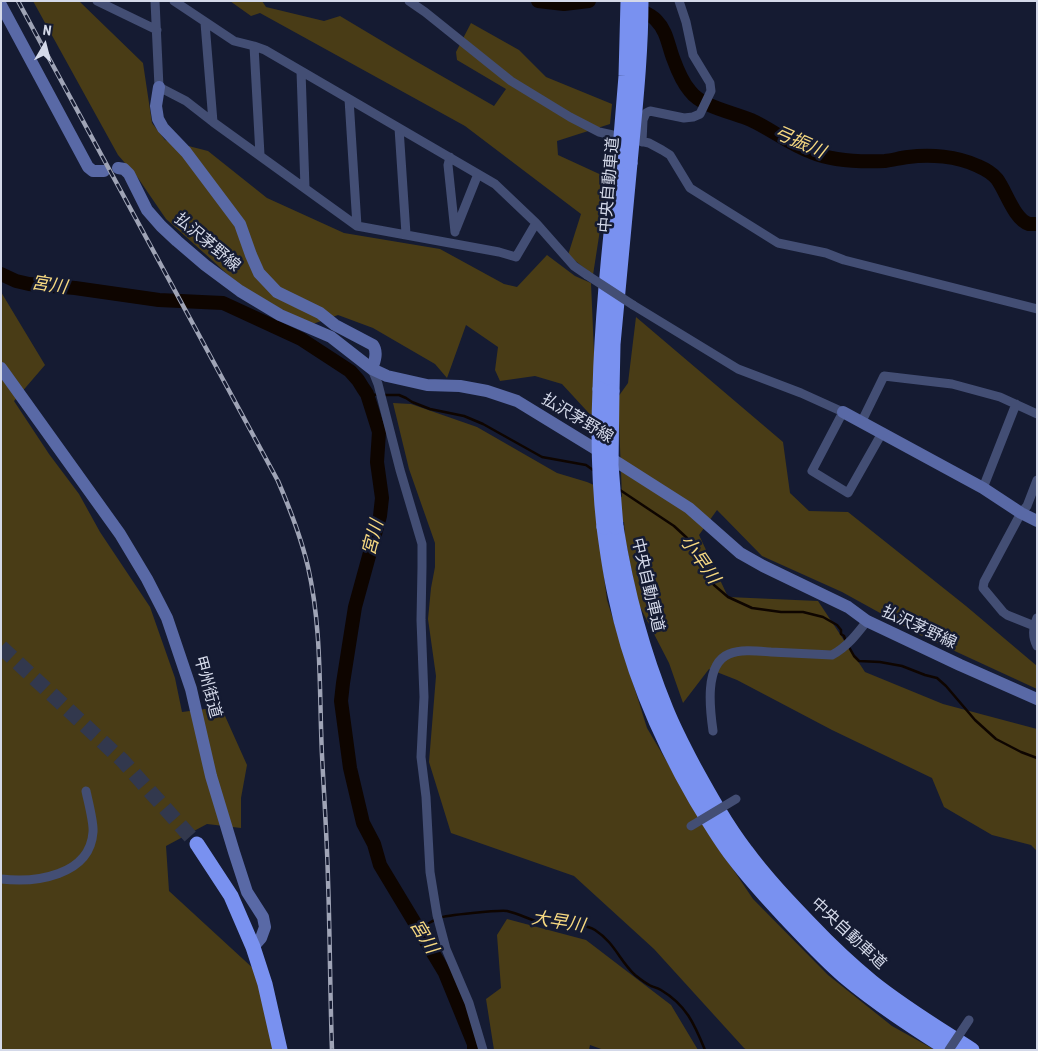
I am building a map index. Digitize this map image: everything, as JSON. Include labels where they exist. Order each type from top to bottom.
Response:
[{"type":"highway","name":"中央自動車道","points":[[625,162],[628,1]]},
{"type":"highway","name":"中央自動車道","points":[[641,1],[638,77],[601,342],[611,464],[610,527],[615,595],[624,631],[638,675],[667,746],[714,831],[732,857],[752,881],[843,975],[869,996],[949,1050]]},
{"type":"highway","name":"中央自動車道","points":[[610,527],[621,559],[637,627],[666,709],[681,743],[704,785],[740,843],[785,898],[830,944],[871,981],[917,1015],[972,1050]]},
{"type":"highway","points":[[198,844],[231,896],[253,947],[265,984],[280,1050]]},
{"type":"main road","points":[[1,6],[88,167],[93,171],[104,171]]},
{"type":"main road","points":[[159,87],[156,106],[158,119],[163,128],[186,152],[240,224],[259,273],[278,292],[320,312],[334,325],[373,345],[375,361],[372,369]]},
{"type":"main road","name":"払沢茅野線","points":[[118,168],[124,169],[129,174],[147,210],[161,226],[205,265],[240,291],[280,316],[331,337],[372,369],[387,376],[427,385],[460,386],[487,391],[518,402],[689,508],[740,553],[848,607],[867,622],[1037,699]]},
{"type":"main road","name":"甲州街道","points":[[1,368],[120,534],[147,579],[167,618],[192,689],[211,776],[234,852],[247,892],[263,917],[265,927],[261,938],[253,947]]},
{"type":"main road","points":[[843,412],[983,488],[1021,513],[1037,521]]},
{"type":"street","points":[[97,1],[157,30]]},
{"type":"street","points":[[155,1],[159,87],[186,101],[212,122],[358,226],[499,252],[516,257],[536,223]]},
{"type":"street","points":[[174,1],[234,42],[265,50],[495,184],[536,223],[574,266],[738,369],[801,393],[843,412],[812,471],[848,493],[882,434]]},
{"type":"street","points":[[409,1],[512,81],[570,117],[599,132],[649,143],[670,156],[690,188],[778,243],[826,253],[844,260],[1037,309]]},
{"type":"street","points":[[642,142],[643,120],[646,113],[650,111],[684,118],[693,117],[700,114],[711,91],[710,82],[693,55],[686,22],[679,1]]},
{"type":"street","points":[[205,23],[212,122]]},
{"type":"street","points":[[254,46],[260,155]]},
{"type":"street","points":[[301,71],[305,188]]},
{"type":"street","points":[[349,99],[358,226]]},
{"type":"street","points":[[399,128],[406,234]]},
{"type":"street","points":[[450,157],[448,166],[455,232],[454,244]]},
{"type":"street","points":[[455,232],[478,174]]},
{"type":"street","points":[[372,369],[378,384],[383,409],[422,544],[421,620],[424,697],[421,757],[426,797],[430,872],[438,920],[446,949],[469,1003],[483,1050]]},
{"type":"street","points":[[862,423],[884,376],[952,384],[1000,397],[1037,414]]},
{"type":"street","points":[[983,488],[1016,404]]},
{"type":"street","points":[[1037,480],[1027,506],[1021,513],[984,582],[984,588],[1003,612],[1036,624],[1033,634],[1037,646]]},
{"type":"street","points":[[713,731],[709,706],[711,680],[718,662],[727,655],[745,650],[832,655],[843,648],[867,622]]},
{"type":"street","points":[[1,879],[34,880],[49,877],[70,868],[85,857],[90,849],[94,831],[86,791]]},
{"type":"street","points":[[689,828],[736,799]]},
{"type":"street","points":[[949,1050],[970,1018]]},
{"type":"shaded area","points":[[33,1],[79,1],[143,63],[152,123],[165,140],[208,151],[267,198],[344,233],[440,249],[504,284],[517,287],[547,255],[575,276],[591,283],[597,422],[562,384],[535,376],[500,381],[495,370],[498,347],[466,325],[447,378],[435,364],[373,328],[338,315],[310,325],[240,286],[166,219],[138,178],[118,155]]},
{"type":"shaded area","points":[[230,1],[262,1],[266,7],[324,21],[340,16],[494,106],[506,89],[457,60],[456,52],[471,23],[519,50],[546,77],[612,104],[610,124],[557,141],[558,155],[608,178],[593,275],[568,255],[581,214],[465,126],[260,13],[251,16]]},
{"type":"shaded area","points":[[1,292],[45,365],[14,401],[49,454],[79,494],[100,532],[150,607],[175,678],[182,712],[221,707],[247,765],[241,798],[241,828],[207,824],[166,846],[169,891],[256,971],[274,1050],[1,1050]]},
{"type":"shaded area","points":[[636,317],[783,442],[790,493],[809,511],[848,512],[966,606],[1037,666],[1037,689],[920,635],[842,592],[762,556],[717,510],[699,535],[728,597],[818,601],[865,672],[943,704],[1037,729],[1037,851],[1031,845],[992,835],[944,807],[932,778],[832,730],[737,680],[709,669],[683,703],[669,663],[638,603],[625,538],[624,522],[597,521],[607,600],[647,728],[710,835],[753,899],[828,975],[892,1026],[935,1050],[747,1050],[654,949],[574,876],[451,833],[429,762],[436,676],[428,619],[435,567],[435,543],[409,469],[393,403],[411,404],[477,427],[557,473],[587,482],[622,497],[618,397],[628,383]]},
{"type":"shaded area","points":[[507,919],[586,940],[671,1005],[698,1050],[604,1050],[590,1045],[589,1050],[494,1050],[486,999],[501,988],[497,935]]},
{"type":"waterway","name":"弓振川","points":[[538,1],[564,4],[589,1]]},
{"type":"waterway","name":"弓振川","points":[[633,7],[651,16],[660,24],[682,80],[695,97],[702,101],[751,120],[803,149],[819,155],[847,160],[876,161],[916,156],[934,156],[970,163],[986,170],[995,177],[1019,217],[1029,224],[1037,224]]},
{"type":"waterway","name":"宮川","points":[[1,274],[16,281],[29,284],[75,288],[159,300],[223,303],[301,339],[350,371],[367,394],[379,432],[377,462],[382,498],[380,516],[355,607],[343,683],[341,701],[350,768],[363,823],[374,844],[380,865],[445,973],[474,1044],[474,1050]]},
{"type":"waterway","name":"小早川","points":[[367,394],[378,395]]},
{"type":"waterway","name":"小早川","points":[[383,395],[399,395],[430,409],[464,416],[483,424],[542,457],[586,465],[593,470]]},
{"type":"waterway","name":"小早川","points":[[620,490],[674,526],[687,538],[714,585],[728,597],[752,608],[781,612],[803,612],[823,617],[837,625],[846,642]]},
{"type":"waterway","name":"小早川","points":[[849,647],[859,661],[902,666],[937,678],[975,720],[996,739],[1037,758]]},
{"type":"waterway","name":"大早川","points":[[419,928],[444,917],[507,911],[537,922],[578,925],[595,930],[607,940],[635,975],[670,996],[683,1008],[693,1023],[705,1050]]},
{"type":"tunnel","points":[[1,647],[122,760],[197,844]]},
{"type":"railway","points":[[18,1],[278,481],[302,545],[308,567],[318,637],[328,864],[332,1050]]}]
